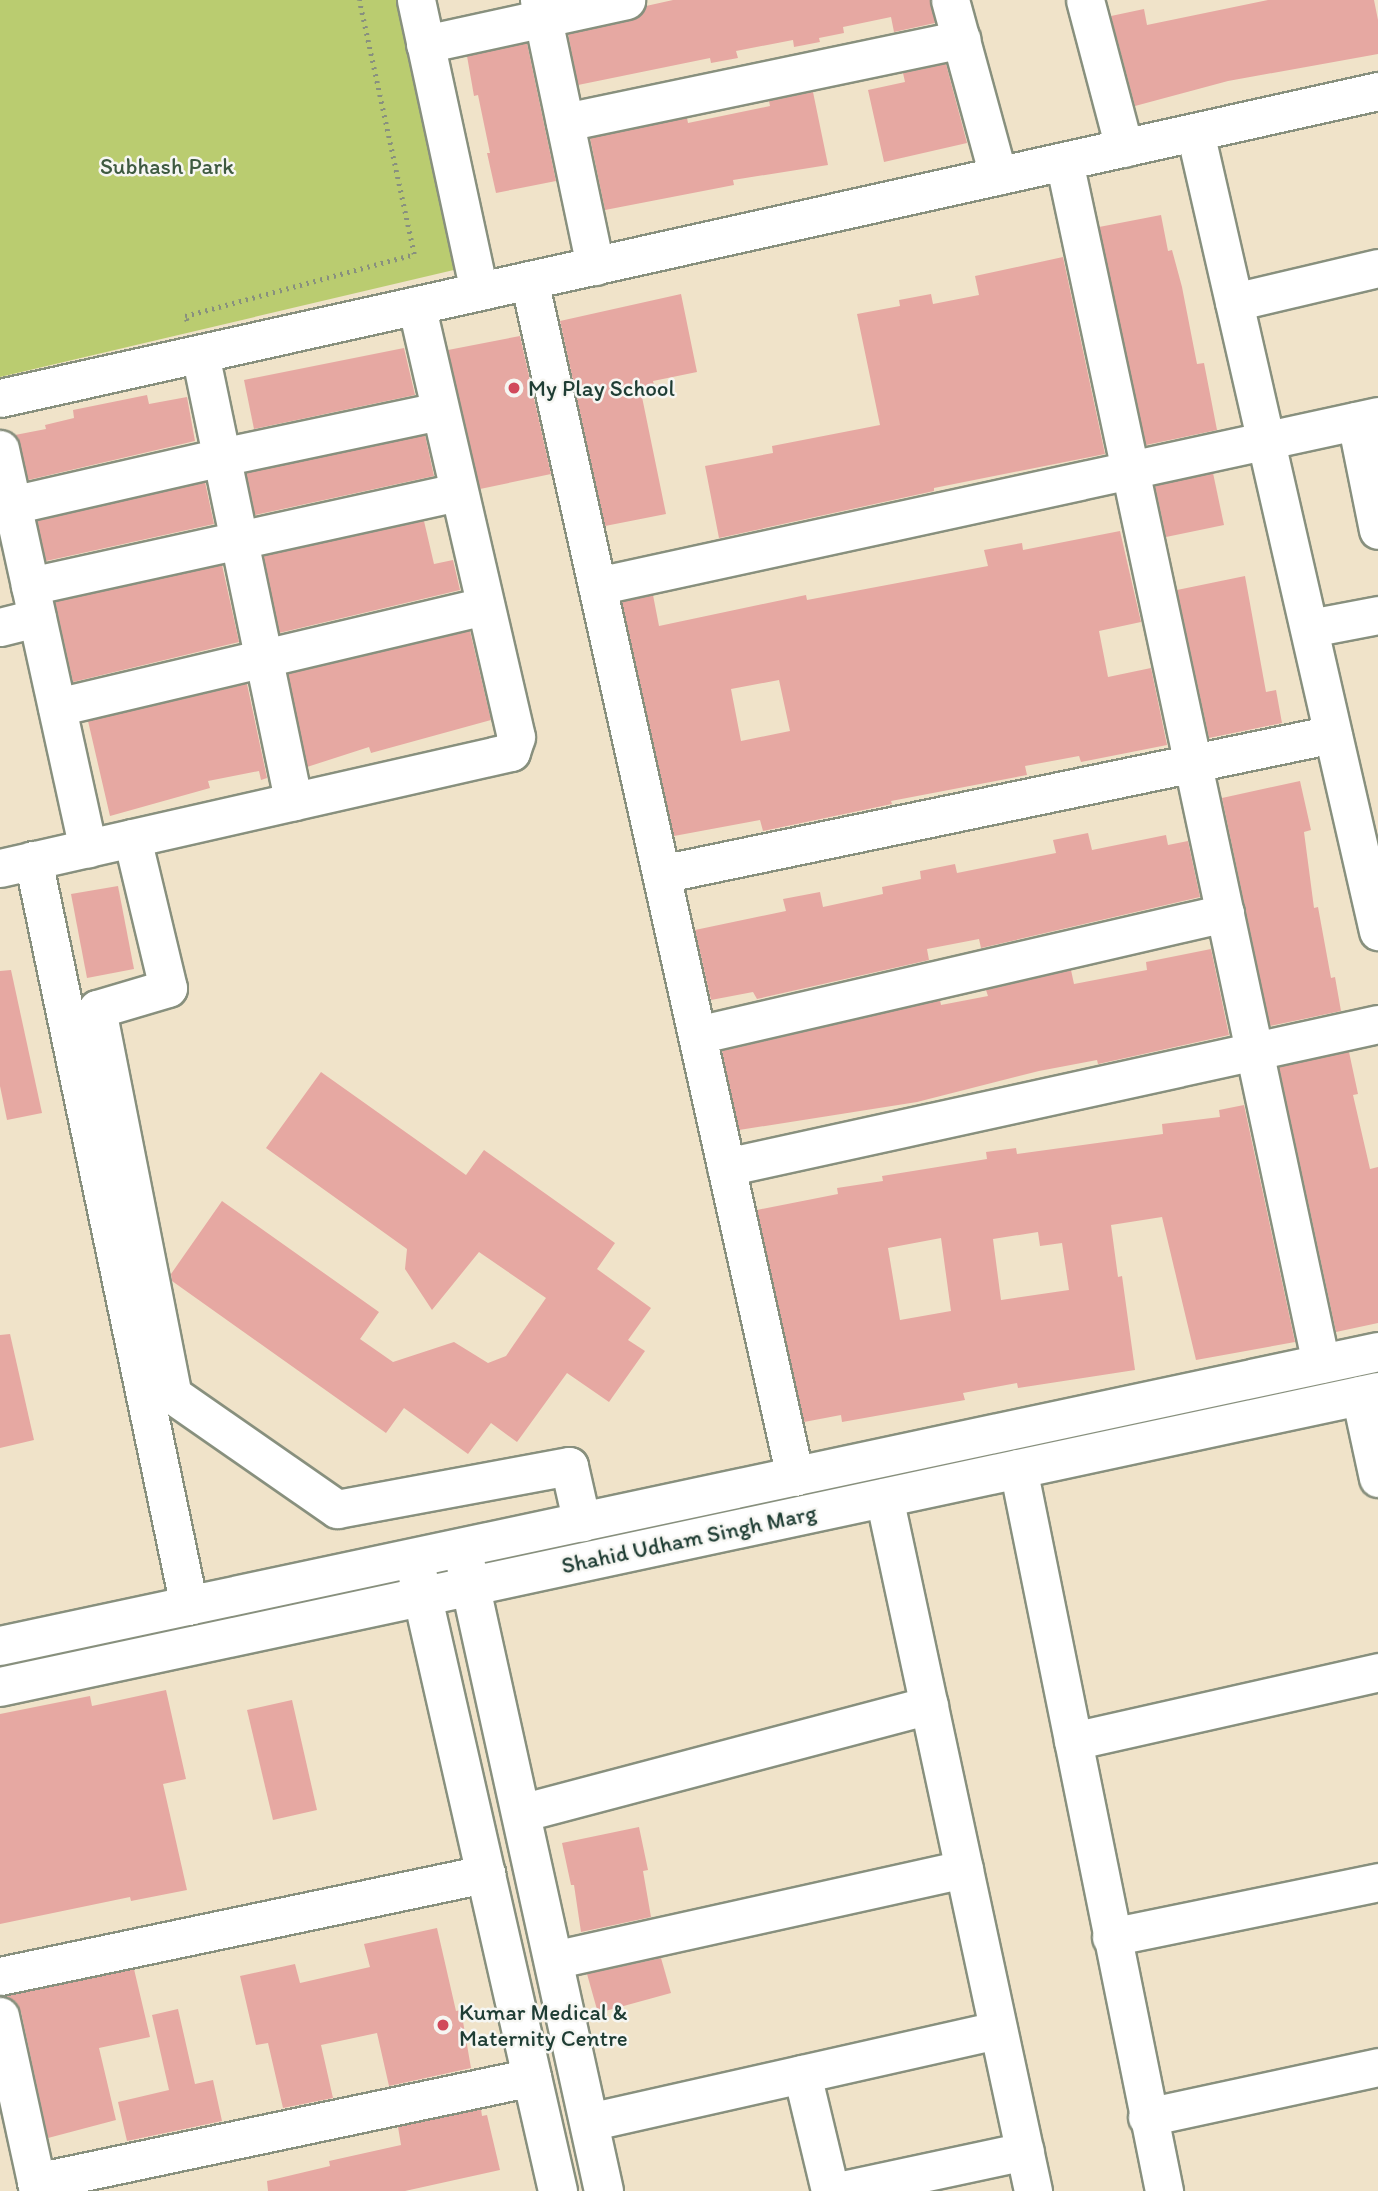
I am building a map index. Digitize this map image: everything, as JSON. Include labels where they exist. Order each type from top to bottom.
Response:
[{"type":"street","points":[[416,0],[479,291]]},
{"type":"street","points":[[425,44],[541,9],[626,0]]},
{"type":"street","points":[[950,0],[998,176]]},
{"type":"street","points":[[1085,0],[1124,148]]},
{"type":"street","points":[[541,9],[595,266]]},
{"type":"street","points":[[565,122],[961,39]]},
{"type":"street","points":[[0,398],[1378,91]]},
{"type":"street","points":[[1195,132],[1378,931]]},
{"type":"street","points":[[1064,161],[1321,1364]]},
{"type":"street","points":[[1234,302],[1377,274]]},
{"type":"street","points":[[529,280],[795,1477]]},
{"type":"street","points":[[189,1606],[10,859],[88,848],[511,752],[516,737],[457,492],[416,305]]},
{"type":"street","points":[[200,354],[293,801]]},
{"type":"street","points":[[12,505],[220,457],[439,411]]},
{"type":"street","points":[[597,586],[1367,419],[1378,530]]},
{"type":"street","points":[[0,449],[88,848]]},
{"type":"street","points":[[0,627],[33,602],[238,541],[457,492]]},
{"type":"street","points":[[57,707],[484,606]]},
{"type":"street","points":[[1310,628],[1378,615]]},
{"type":"street","points":[[661,874],[1333,734]]},
{"type":"street","points":[[132,838],[168,988],[97,1009],[173,1395],[337,1509],[569,1466],[582,1523]]},
{"type":"street","points":[[697,1035],[1225,913]]},
{"type":"street","points":[[726,1167],[1378,1024]]},
{"type":"street","name":"Shahid Udham Singh Marg","points":[[0,1646],[1378,1352]]},
{"type":"street","points":[[1369,1393],[1378,1478]]},
{"type":"street","name":"Shahid Udham Singh Marg","points":[[0,1687],[1369,1393]]},
{"type":"street","points":[[1018,1468],[1164,2191]]},
{"type":"street","points":[[884,1497],[1033,2191]]},
{"type":"street","points":[[463,1548],[604,2191]]},
{"type":"street","points":[[414,1559],[558,2191]]},
{"type":"street","points":[[1073,1741],[1378,1672]]},
{"type":"street","points":[[521,1813],[929,1705]]},
{"type":"street","points":[[553,1960],[964,1869]]},
{"type":"street","points":[[0,1976],[486,1874]]},
{"type":"street","points":[[1111,1937],[1378,1882]]},
{"type":"street","points":[[0,2016],[37,2187],[532,2077]]},
{"type":"street","points":[[589,2122],[998,2030]]},
{"type":"street","points":[[1147,2117],[1378,2067]]},
{"type":"street","points":[[802,2074],[830,2191]]},
{"type":"street","points":[[838,2191],[1025,2151]]},
{"type":"path","points":[[185,316],[414,254],[359,0]]},
{"type":"green space","name":"Subhash Park","points":[[0,0],[398,0],[458,269],[0,377]]},
{"type":"building","points":[[673,0],[930,0],[935,23],[894,32],[891,17],[843,27],[844,33],[819,38],[820,42],[794,47],[793,40],[736,51],[738,58],[711,63],[710,58],[578,85],[568,34],[630,21],[641,15],[646,6]]},
{"type":"building","points":[[1268,0],[1374,0],[1378,20],[1378,54],[1228,81],[1135,106],[1111,16],[1144,9],[1147,25]]},
{"type":"building","points":[[527,43],[556,181],[496,193],[478,95],[474,96],[467,56]]},
{"type":"building","points":[[946,64],[967,143],[884,162],[868,90],[905,82],[903,73]]},
{"type":"building","points":[[813,92],[828,165],[733,180],[734,185],[605,210],[590,138],[687,118],[688,123],[770,106],[769,101]]},
{"type":"building","points":[[1161,215],[1168,251],[1172,250],[1182,287],[1197,364],[1204,363],[1217,430],[1146,445],[1099,227]]},
{"type":"building","points":[[1063,257],[1105,454],[934,488],[934,491],[719,538],[705,466],[773,453],[772,446],[880,425],[857,314],[900,306],[899,300],[931,294],[933,304],[979,295],[975,276]]},
{"type":"building","points":[[681,294],[697,372],[653,381],[656,394],[642,397],[666,514],[605,526],[560,321]]},
{"type":"building","points":[[520,336],[551,474],[480,489],[448,350]]},
{"type":"building","points":[[404,348],[415,395],[254,429],[244,380]]},
{"type":"building","points":[[147,395],[149,404],[187,397],[195,441],[28,480],[15,435],[46,429],[45,425],[74,418],[73,410]]},
{"type":"building","points":[[425,435],[434,476],[255,515],[246,473]]},
{"type":"building","points":[[1213,473],[1224,525],[1166,537],[1155,486]]},
{"type":"building","points":[[205,482],[214,524],[46,561],[37,521]]},
{"type":"building","points":[[424,521],[434,564],[453,560],[460,590],[279,633],[263,556]]},
{"type":"building","points":[[1120,531],[1141,622],[1099,631],[1108,677],[1151,668],[1167,745],[1081,762],[1079,756],[1025,766],[1027,775],[891,801],[892,804],[763,831],[760,820],[674,836],[622,602],[653,595],[659,626],[806,595],[807,600],[988,566],[984,550],[1022,543],[1023,550]],"holes":[[[779,680],[790,731],[741,741],[731,689]]]},
{"type":"building","points":[[222,565],[239,642],[73,682],[55,602]]},
{"type":"building","points":[[1245,576],[1266,692],[1276,690],[1282,723],[1209,738],[1177,590]]},
{"type":"building","points":[[470,631],[491,720],[371,753],[369,747],[307,767],[288,674]]},
{"type":"building","points":[[247,684],[267,778],[261,780],[259,771],[208,781],[210,788],[110,816],[88,721]]},
{"type":"building","points":[[1300,781],[1311,830],[1304,832],[1314,908],[1318,907],[1331,978],[1335,977],[1341,1011],[1270,1026],[1222,798]]},
{"type":"building","points":[[1088,833],[1092,850],[1166,835],[1168,845],[1188,841],[1200,897],[981,948],[979,939],[927,949],[929,960],[757,999],[753,992],[711,1000],[695,930],[786,911],[783,899],[820,892],[823,907],[883,894],[882,887],[921,879],[920,871],[955,864],[957,873],[1056,853],[1053,840]]},
{"type":"building","points":[[118,886],[134,969],[87,978],[71,894]]},
{"type":"building","points":[[1211,949],[1229,1035],[1098,1064],[1097,1060],[1039,1071],[917,1102],[739,1130],[722,1051],[940,1000],[941,1005],[988,996],[986,990],[1071,970],[1074,984],[1147,970],[1146,962]]},
{"type":"building","points":[[11,970],[42,1113],[7,1120],[0,1086],[0,971]]},
{"type":"building","points":[[1349,1052],[1358,1094],[1353,1095],[1370,1169],[1378,1167],[1378,1323],[1336,1332],[1279,1067]]},
{"type":"building","points":[[321,1072],[466,1175],[484,1150],[615,1243],[597,1269],[651,1308],[628,1340],[645,1351],[609,1402],[567,1373],[517,1442],[491,1423],[468,1454],[404,1408],[386,1433],[172,1281],[171,1274],[222,1201],[379,1312],[360,1339],[393,1362],[454,1342],[488,1363],[506,1356],[546,1298],[479,1252],[432,1310],[405,1269],[407,1249],[266,1148]]},
{"type":"building","points":[[1244,1105],[1295,1342],[1196,1360],[1162,1217],[1111,1225],[1118,1277],[1122,1276],[1135,1370],[1018,1388],[1017,1383],[963,1393],[965,1400],[842,1422],[841,1415],[804,1422],[757,1210],[838,1194],[837,1188],[883,1181],[882,1176],[987,1159],[986,1152],[1016,1148],[1017,1154],[1163,1134],[1162,1124],[1220,1117],[1219,1110]],"holes":[[[1038,1232],[1040,1246],[1062,1243],[1069,1290],[1001,1300],[993,1239]],[[941,1238],[951,1311],[900,1320],[888,1248]]]},
{"type":"building","points":[[10,1334],[34,1440],[0,1448],[0,1335]]},
{"type":"building","points":[[166,1690],[186,1779],[163,1784],[187,1890],[131,1901],[130,1897],[0,1924],[0,1714],[90,1696],[92,1706]]},
{"type":"building","points":[[292,1700],[317,1810],[273,1820],[247,1710]]},
{"type":"building","points":[[639,1827],[648,1870],[643,1871],[651,1917],[581,1932],[574,1885],[571,1885],[562,1843]]},
{"type":"building","points":[[437,1928],[456,2011],[461,2010],[471,2068],[389,2086],[377,2033],[321,2045],[333,2098],[283,2108],[268,2043],[256,2045],[240,1976],[295,1964],[300,1983],[370,1967],[364,1944]]},
{"type":"building","points":[[661,1958],[671,1993],[598,2013],[587,1974]]},
{"type":"building","points":[[134,1969],[150,2037],[99,2048],[116,2120],[48,2138],[21,2012],[16,2002],[6,1996]]},
{"type":"building","points":[[178,2009],[195,2084],[213,2080],[222,2121],[127,2141],[118,2102],[169,2090],[152,2015]]},
{"type":"building","points":[[481,2109],[482,2116],[487,2115],[500,2170],[405,2191],[268,2191],[267,2181],[330,2166],[329,2161],[401,2145],[398,2127]]},
{"type":"place","name":"My Play School","points":[[514,388]]},
{"type":"place","name":"Kumar Medical & Maternity Centre","points":[[443,2025]]}]
